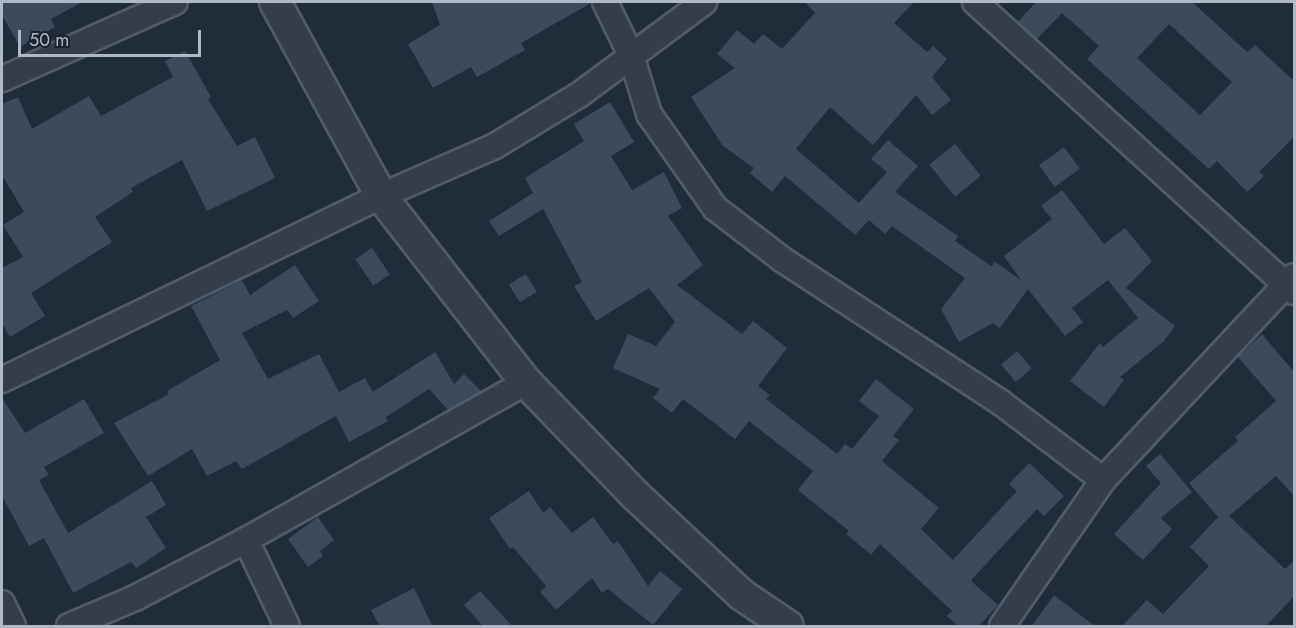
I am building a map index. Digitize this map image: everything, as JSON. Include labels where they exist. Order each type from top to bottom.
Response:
[{"type":"street","points":[[4,70],[175,2]]},
{"type":"street","points":[[275,2],[381,195],[526,382],[634,494],[700,556],[742,595],[788,627]]},
{"type":"street","points":[[605,2],[631,55],[650,114],[716,208],[783,260],[1000,402],[1103,480]]},
{"type":"street","points":[[2,380],[381,195],[495,146],[579,95],[704,2]]},
{"type":"street","points":[[975,2],[1292,284],[1103,480],[1002,627]]},
{"type":"street","points":[[69,627],[135,598],[246,540],[526,382]]},
{"type":"street","points":[[246,540],[287,627]]},
{"type":"street","points":[[2,603],[13,627]]},
{"type":"building","points":[[2,2],[82,2],[51,19],[55,27],[20,47],[2,15]]},
{"type":"building","points":[[432,2],[591,3],[521,43],[525,50],[477,77],[471,67],[433,88],[408,44],[440,25]]},
{"type":"building","points":[[805,2],[914,2],[894,23],[927,52],[933,46],[947,59],[932,77],[951,100],[932,115],[916,95],[873,145],[830,107],[796,149],[859,203],[887,172],[871,159],[888,140],[918,166],[895,192],[958,236],[955,241],[991,266],[995,262],[1021,280],[1004,256],[1052,219],[1041,206],[1062,190],[1104,244],[1125,228],[1152,261],[1126,288],[1175,326],[1164,341],[1120,377],[1124,380],[1104,407],[1070,381],[1100,343],[1103,347],[1138,318],[1108,280],[1072,308],[1083,322],[1065,336],[1028,289],[1000,328],[993,323],[959,342],[941,309],[965,278],[892,226],[885,234],[869,220],[855,235],[785,176],[772,192],[750,173],[754,168],[723,146],[691,97],[735,68],[717,54],[737,30],[754,44],[763,34],[782,49],[815,13]]},
{"type":"building","points":[[1036,2],[1192,2],[1247,52],[1255,45],[1294,81],[1294,137],[1259,172],[1264,176],[1247,192],[1217,161],[1209,169],[1087,59],[1099,46],[1062,13],[1037,39],[1018,22]],"holes":[[[1169,24],[1232,82],[1200,115],[1137,58]]]},
{"type":"building","points":[[185,51],[211,97],[208,99],[237,146],[255,137],[275,178],[207,211],[182,160],[131,188],[133,192],[95,217],[112,242],[31,293],[45,316],[10,337],[2,323],[2,268],[23,257],[3,225],[24,212],[2,175],[2,104],[18,97],[32,129],[89,96],[101,116],[173,77],[165,61]]},
{"type":"building","points":[[610,102],[634,142],[611,156],[632,190],[664,172],[682,208],[668,216],[703,265],[677,285],[742,334],[753,321],[787,348],[758,386],[770,395],[766,399],[837,454],[845,444],[852,449],[879,416],[859,401],[876,379],[914,409],[893,436],[899,440],[882,461],[939,508],[921,529],[953,560],[1017,491],[1009,484],[1029,463],[1064,496],[1044,516],[1037,509],[971,581],[998,605],[978,627],[959,627],[947,616],[952,611],[880,544],[871,555],[846,534],[849,531],[798,490],[813,471],[749,421],[735,439],[683,399],[672,413],[653,398],[660,389],[613,368],[628,334],[656,346],[675,322],[649,288],[596,321],[574,286],[582,282],[543,209],[499,236],[489,221],[533,193],[525,178],[584,141],[574,124]]},
{"type":"building","points":[[955,144],[981,176],[955,197],[929,165]]},
{"type":"building","points":[[1064,147],[1080,169],[1055,187],[1039,165]]},
{"type":"building","points":[[372,248],[390,275],[373,286],[355,259]]},
{"type":"building","points":[[295,265],[319,301],[293,318],[287,310],[242,333],[268,379],[319,354],[339,392],[365,378],[373,392],[435,352],[454,384],[464,374],[481,391],[448,410],[429,389],[386,417],[388,421],[349,442],[336,416],[242,469],[236,461],[207,476],[192,449],[148,476],[114,423],[169,394],[167,391],[220,360],[191,306],[242,280],[250,295]]},
{"type":"building","points":[[526,274],[537,292],[520,302],[509,284]]},
{"type":"building","points":[[1262,334],[1294,372],[1294,496],[1276,476],[1229,516],[1285,569],[1294,561],[1294,596],[1265,627],[1121,627],[1147,600],[1163,614],[1209,566],[1190,547],[1218,517],[1189,483],[1238,441],[1235,437],[1276,401],[1238,357]]},
{"type":"building","points":[[1017,351],[1032,369],[1016,382],[1001,364]]},
{"type":"building","points":[[2,398],[25,433],[84,399],[104,433],[44,467],[49,475],[39,480],[68,533],[152,481],[166,505],[146,517],[166,548],[136,568],[131,562],[73,593],[44,538],[29,546],[2,496]]},
{"type":"building","points":[[1160,454],[1192,492],[1161,518],[1172,529],[1143,560],[1114,534],[1161,483],[1146,466]]},
{"type":"building","points":[[529,491],[543,513],[550,507],[572,533],[593,517],[613,544],[618,541],[648,586],[660,571],[682,589],[653,625],[608,589],[602,593],[592,578],[556,610],[540,592],[546,586],[513,547],[510,549],[489,518]]},
{"type":"building","points":[[318,517],[334,540],[320,551],[323,556],[308,567],[288,539]]},
{"type":"building","points":[[414,588],[433,627],[380,627],[371,610]]},
{"type":"building","points":[[480,591],[513,627],[484,627],[464,605]]},
{"type":"building","points":[[1054,595],[1096,627],[1031,627]]}]
